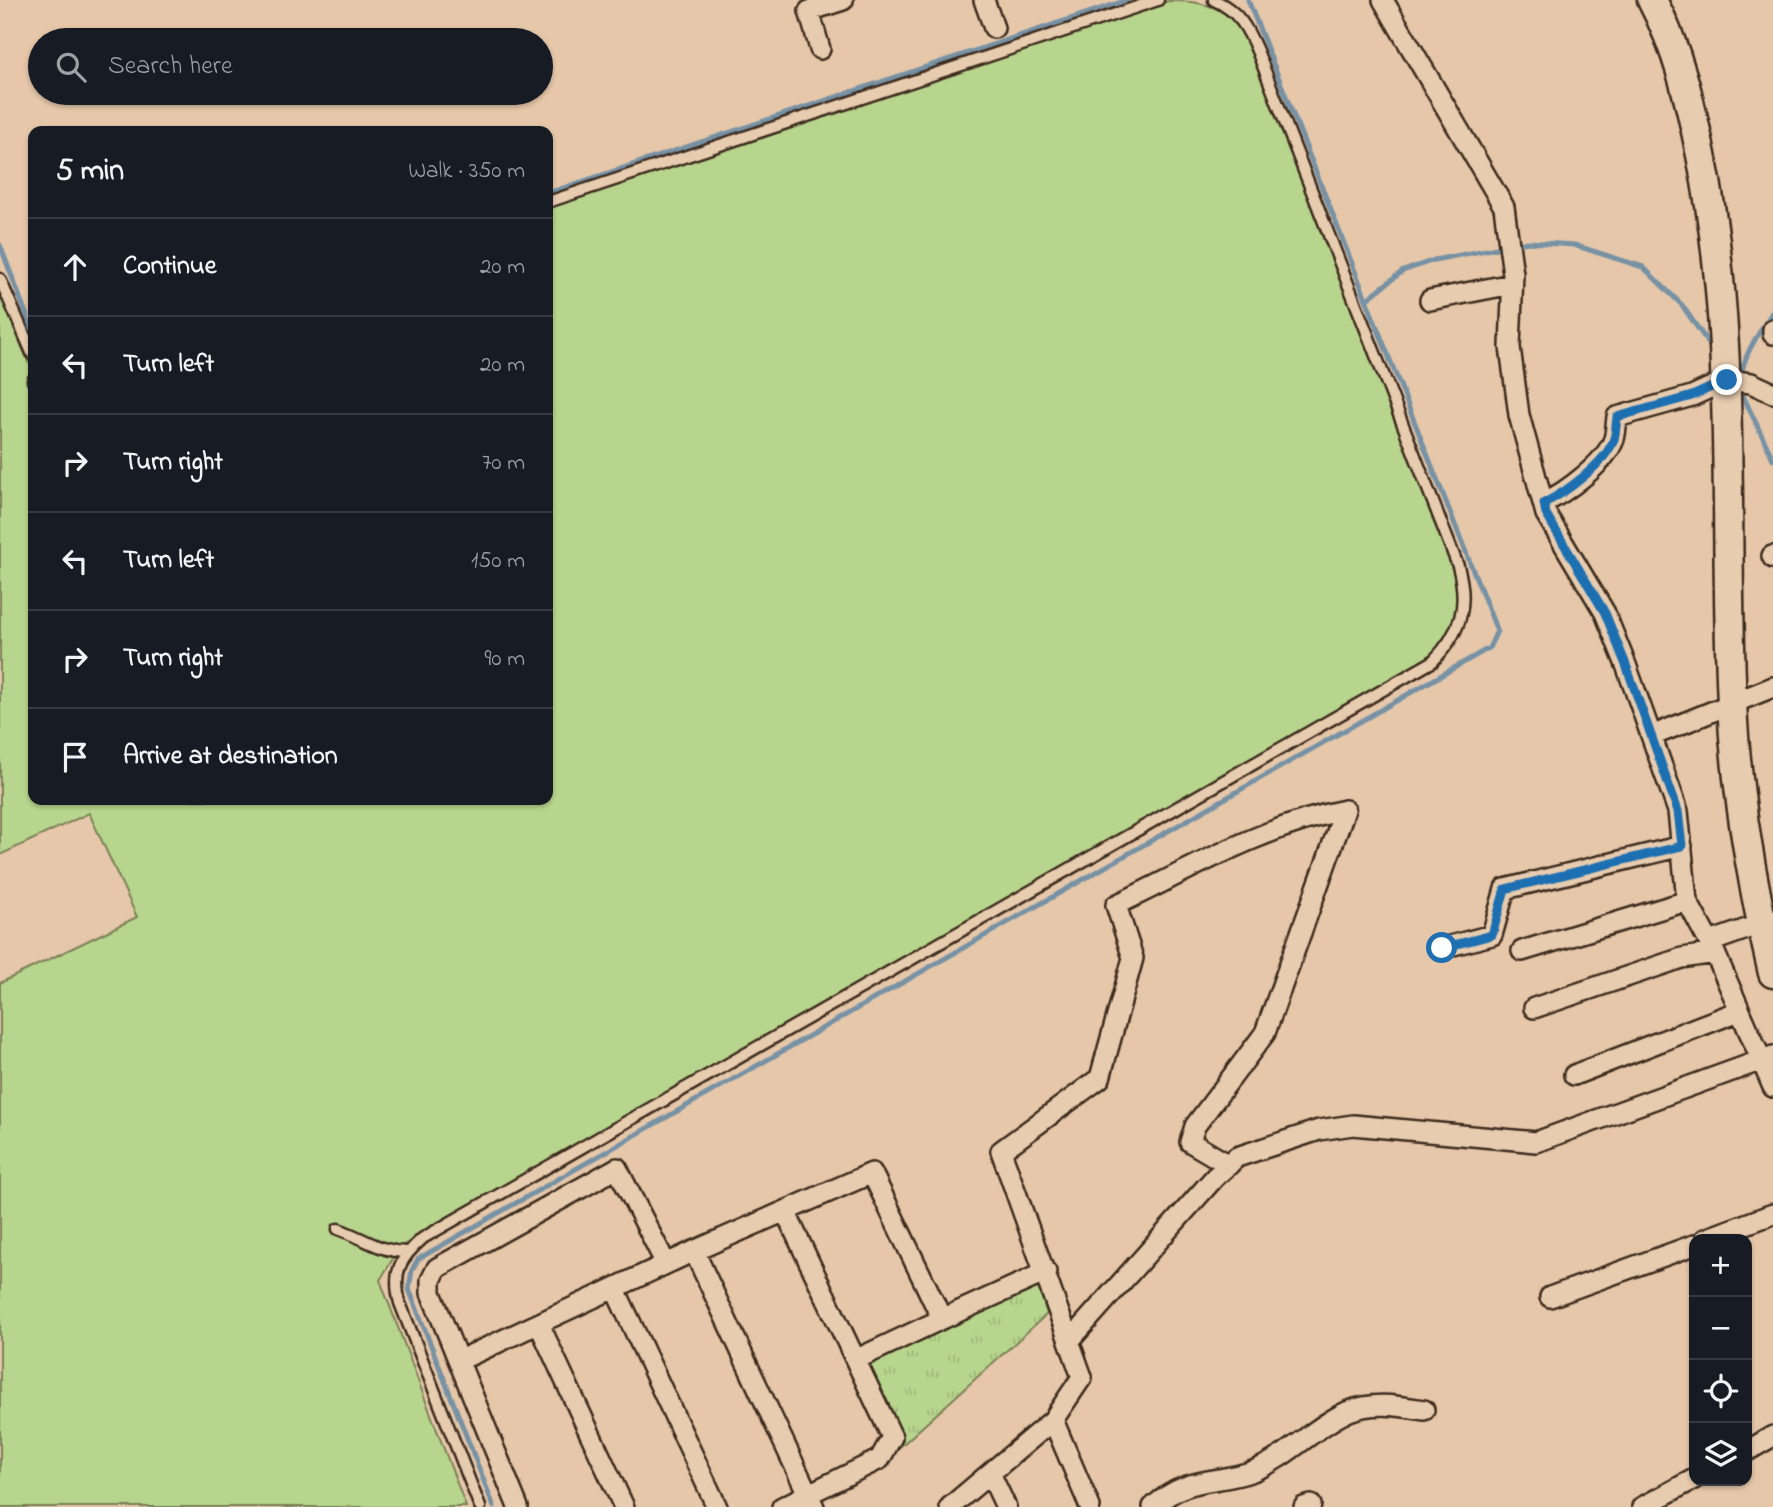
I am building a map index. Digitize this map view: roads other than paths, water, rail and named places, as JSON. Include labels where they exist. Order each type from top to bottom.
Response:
[{"type":"street","points":[[820,49],[809,11],[843,0]]},
{"type":"street","points":[[984,0],[994,28]]},
{"type":"street","points":[[1383,0],[1504,207],[1512,284],[1510,347],[1520,415],[1544,503],[1558,536],[1605,613],[1654,735],[1678,811],[1687,901],[1713,947],[1739,1011],[1766,1057],[1773,1087]]},
{"type":"street","points":[[1652,0],[1681,67],[1716,233],[1727,380],[1732,703],[1749,866],[1767,921],[1773,974]]},
{"type":"street","points":[[1430,300],[1512,284]]},
{"type":"street","points":[[1544,503],[1564,494],[1584,477],[1613,442],[1617,417],[1692,396],[1727,380],[1751,383],[1773,393]]},
{"type":"street","points":[[1654,735],[1773,687]]},
{"type":"street","points":[[950,1507],[1053,1420],[1082,1377],[1071,1339],[1001,1151],[1100,1078],[1133,958],[1116,905],[1271,830],[1345,810],[1265,1033],[1195,1126],[1190,1142],[1229,1165]]},
{"type":"street","points":[[1442,948],[1492,935],[1505,889],[1682,846]]},
{"type":"street","points":[[1522,951],[1687,901]]},
{"type":"street","points":[[1534,1008],[1713,947],[1767,921]]},
{"type":"street","points":[[1574,1074],[1739,1011]]},
{"type":"street","points":[[1071,1339],[1237,1157],[1319,1130],[1353,1125],[1536,1142],[1766,1057]]},
{"type":"street","points":[[518,1507],[431,1293],[431,1279],[437,1268],[617,1168],[666,1264]]},
{"type":"street","points":[[460,1360],[694,1251],[872,1173],[942,1320]]},
{"type":"street","points":[[782,1507],[811,1501],[880,1459],[891,1437],[857,1359],[785,1211]]},
{"type":"street","points":[[1719,1234],[1773,1214]]},
{"type":"street","points":[[1550,1297],[1689,1247]]},
{"type":"street","points":[[694,1251],[811,1501]]},
{"type":"street","points":[[857,1359],[1046,1272]]},
{"type":"street","points":[[615,1289],[717,1507]]},
{"type":"street","points":[[538,1324],[624,1507]]},
{"type":"street","points":[[1153,1507],[1194,1482],[1252,1471],[1350,1411],[1373,1405],[1424,1410]]},
{"type":"street","points":[[1053,1420],[1090,1507]]},
{"type":"street","points":[[1752,1448],[1773,1436]]},
{"type":"street","points":[[990,1473],[1006,1507]]},
{"type":"street","points":[[1646,1506],[1689,1482]]},
{"type":"lane","points":[[553,200],[1158,0]]},
{"type":"lane","points":[[480,1507],[400,1303],[395,1283],[398,1264],[407,1251],[435,1231],[1400,681],[1432,662],[1450,644],[1459,629],[1463,586],[1458,566],[1249,30],[1235,13],[1213,0]]},
{"type":"lane","points":[[0,279],[28,343]]},
{"type":"lane","points":[[338,1229],[375,1248],[389,1252],[407,1251]]},
{"type":"waterway","points":[[553,191],[1127,0]]},
{"type":"waterway","points":[[494,1507],[409,1289],[412,1270],[418,1259],[1489,648],[1497,631],[1248,0]]},
{"type":"waterway","points":[[1367,299],[1403,271],[1434,260],[1528,242],[1574,245],[1643,267],[1682,305],[1712,349]]},
{"type":"waterway","points":[[0,245],[28,319]]},
{"type":"waterway","points":[[1741,378],[1749,352],[1773,311]]},
{"type":"waterway","points":[[1738,385],[1773,459]]}]
